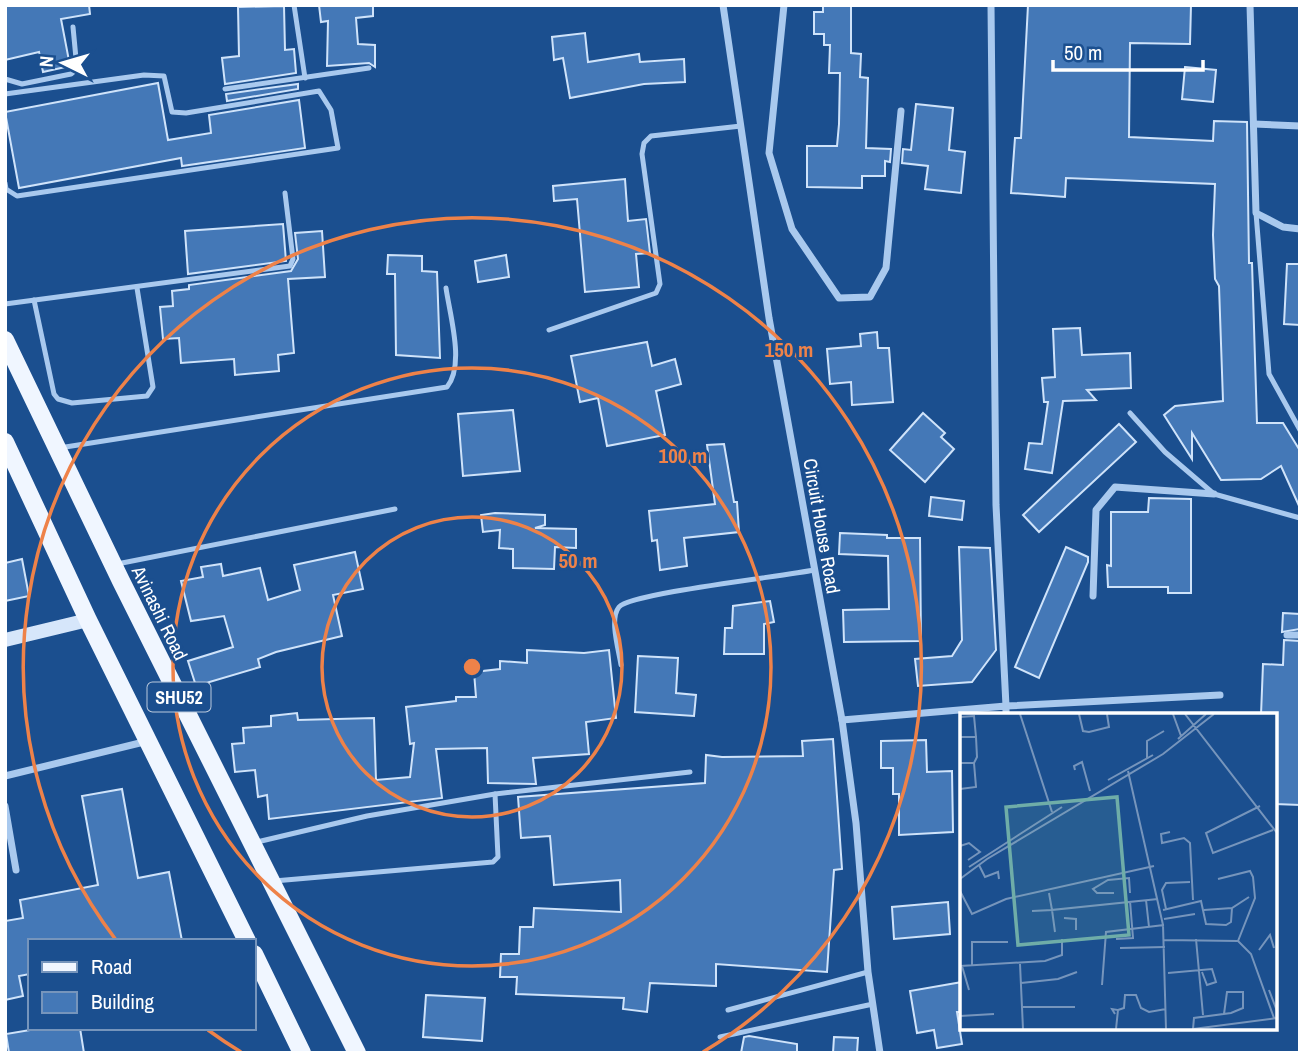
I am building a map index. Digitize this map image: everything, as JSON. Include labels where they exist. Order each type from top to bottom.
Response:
[{"type":"main road","name":"Avinashi Road","points":[[5,340],[113,565],[357,1053]]},
{"type":"main road","name":"SHU52","points":[[5,442],[88,620],[246,939]]},
{"type":"main road","points":[[5,640],[88,620]]},
{"type":"main road","points":[[256,958],[302,1053]]},
{"type":"street","name":"Circuit House Road","points":[[723,5],[769,318],[842,720],[856,823],[868,972],[880,1053]]},
{"type":"street","points":[[784,5],[769,153],[792,229],[839,298],[870,297],[886,268],[901,111]]},
{"type":"street","points":[[990,5],[996,505],[1006,713]]},
{"type":"street","points":[[1250,5],[1256,213],[1283,227],[1300,229]]},
{"type":"street","points":[[1254,124],[1300,126]]},
{"type":"street","points":[[1093,596],[1096,510],[1115,487],[1214,494]]},
{"type":"street","points":[[1287,635],[1300,635]]},
{"type":"street","points":[[842,720],[1006,706],[1220,695]]},
{"type":"street","points":[[5,776],[148,741]]},
{"type":"street","points":[[5,806],[16,870]]},
{"type":"lane","points":[[294,5],[305,78]]},
{"type":"lane","points":[[5,79],[22,84],[71,74],[77,69],[73,27]]},
{"type":"lane","points":[[225,89],[369,68]]},
{"type":"lane","points":[[5,94],[144,75],[164,76],[173,112],[186,113],[319,91],[331,110],[338,148],[17,197],[6,189],[5,183]]},
{"type":"lane","points":[[549,330],[656,293],[660,284],[642,154],[644,143],[651,136],[741,126]]},
{"type":"lane","points":[[5,304],[290,266],[293,259],[285,193]]},
{"type":"lane","points":[[1256,213],[1269,374],[1300,430]]},
{"type":"lane","points":[[34,300],[54,394],[58,400],[72,403],[147,396],[153,387],[137,288]]},
{"type":"lane","points":[[56,448],[447,387],[455,377],[446,288]]},
{"type":"lane","points":[[1130,413],[1165,452],[1214,494],[1300,518]]},
{"type":"lane","points":[[113,565],[395,509]]},
{"type":"lane","points":[[621,665],[615,618],[618,608],[625,603],[666,593],[814,570]]},
{"type":"lane","points":[[252,843],[367,816],[495,794],[690,772]]},
{"type":"lane","points":[[271,881],[493,862],[498,857],[495,794]]},
{"type":"lane","points":[[729,1010],[868,972]]},
{"type":"lane","points":[[720,1037],[873,1004]]},
{"type":"building","points":[[5,5],[89,5],[90,14],[61,19],[70,66],[43,72],[39,52],[5,60]]},
{"type":"building","points":[[319,5],[373,5],[373,16],[356,18],[358,44],[375,45],[375,67],[369,63],[327,66],[328,21],[321,22]]},
{"type":"building","points":[[823,5],[851,5],[851,53],[861,54],[860,77],[868,78],[866,148],[891,149],[890,162],[885,161],[885,176],[862,176],[862,188],[807,187],[807,146],[837,146],[839,124],[840,73],[829,73],[830,45],[824,45],[824,34],[814,34],[814,12],[823,12]]},
{"type":"building","points":[[1028,5],[1191,5],[1190,44],[1130,43],[1129,137],[1213,141],[1214,121],[1247,122],[1249,263],[1252,263],[1257,423],[1283,423],[1299,449],[1300,508],[1281,466],[1261,479],[1221,480],[1192,433],[1192,459],[1164,415],[1175,406],[1223,401],[1219,286],[1215,279],[1213,235],[1215,184],[1066,178],[1065,197],[1011,193],[1015,138],[1021,138]]},
{"type":"building","points":[[284,6],[285,50],[294,49],[296,73],[225,84],[222,58],[239,56],[238,7]]},
{"type":"building","points":[[585,33],[588,62],[639,54],[640,62],[684,59],[685,82],[644,84],[570,98],[563,58],[554,60],[552,37]]},
{"type":"building","points":[[1185,67],[1216,70],[1213,102],[1182,99]]},
{"type":"building","points":[[158,83],[168,140],[211,133],[209,115],[299,100],[305,148],[182,166],[181,158],[19,188],[5,112]]},
{"type":"building","points":[[298,84],[298,89],[227,101],[226,94]]},
{"type":"building","points":[[916,104],[953,108],[949,150],[965,152],[961,193],[925,189],[928,166],[902,163],[903,149],[911,150]]},
{"type":"building","points":[[625,179],[628,221],[646,219],[650,253],[636,254],[639,287],[585,292],[577,199],[554,201],[553,186]]},
{"type":"building","points":[[283,224],[286,261],[188,274],[185,231]]},
{"type":"building","points":[[322,231],[325,277],[288,279],[294,353],[278,355],[279,371],[235,375],[234,359],[181,363],[179,338],[163,339],[160,307],[173,306],[172,291],[189,289],[189,285],[291,271],[298,259],[295,233]]},
{"type":"building","points":[[388,255],[422,256],[422,271],[437,272],[440,358],[396,355],[395,274],[387,274]]},
{"type":"building","points":[[506,255],[509,277],[478,282],[475,261]]},
{"type":"building","points":[[1287,264],[1300,264],[1300,325],[1284,324]]},
{"type":"building","points":[[1080,328],[1082,355],[1130,353],[1131,388],[1087,390],[1096,400],[1063,401],[1052,473],[1025,469],[1029,443],[1042,444],[1048,402],[1044,402],[1042,378],[1055,377],[1053,329]]},
{"type":"building","points":[[877,332],[878,348],[889,348],[893,402],[852,405],[851,382],[830,384],[827,349],[861,346],[860,334]]},
{"type":"building","points":[[647,342],[652,366],[675,359],[681,384],[656,391],[665,435],[607,446],[598,398],[580,402],[571,356]]},
{"type":"building","points":[[513,410],[520,471],[463,476],[458,414]]},
{"type":"building","points":[[923,413],[945,433],[941,437],[954,449],[925,482],[890,450]]},
{"type":"building","points":[[1119,424],[1136,442],[1039,532],[1023,515]]},
{"type":"building","points":[[724,444],[734,502],[737,502],[739,532],[684,538],[687,566],[660,570],[657,540],[652,541],[649,511],[715,504],[707,445]]},
{"type":"building","points":[[931,497],[964,501],[962,520],[929,516]]},
{"type":"building","points":[[1149,498],[1191,499],[1191,593],[1168,593],[1168,587],[1108,587],[1107,565],[1111,566],[1111,512],[1148,512]]},
{"type":"building","points":[[481,515],[545,515],[545,525],[535,528],[576,529],[576,548],[555,547],[554,569],[513,568],[513,549],[499,548],[500,530],[483,532]]},
{"type":"building","points":[[840,533],[920,538],[921,641],[844,642],[843,610],[889,609],[888,556],[839,554]]},
{"type":"building","points":[[959,547],[990,548],[996,650],[972,682],[918,686],[915,659],[952,656],[962,640]]},
{"type":"building","points":[[1066,547],[1088,557],[1088,562],[1039,678],[1015,667]]},
{"type":"building","points":[[355,552],[363,589],[333,595],[342,636],[276,652],[258,659],[260,667],[196,686],[188,661],[233,647],[224,616],[191,621],[181,581],[203,577],[201,567],[221,564],[223,576],[260,568],[268,600],[300,590],[294,565]]},
{"type":"building","points":[[22,559],[29,596],[5,601],[5,563]]},
{"type":"building","points":[[770,601],[774,622],[764,624],[764,654],[724,654],[725,628],[732,628],[733,606]]},
{"type":"building","points":[[1283,613],[1300,614],[1300,629],[1282,632]]},
{"type":"building","points":[[1284,640],[1300,641],[1300,805],[1277,804],[1277,713],[1261,713],[1263,664],[1283,665]]},
{"type":"building","points":[[527,650],[584,653],[609,650],[616,718],[586,722],[589,754],[533,758],[536,784],[488,783],[487,748],[436,749],[442,798],[269,819],[267,795],[258,797],[255,770],[235,772],[232,744],[244,743],[243,728],[271,726],[271,716],[297,713],[298,720],[374,718],[376,780],[410,777],[414,743],[410,744],[406,707],[456,701],[456,697],[476,697],[474,672],[500,669],[500,661],[527,663]]},
{"type":"building","points":[[638,656],[678,658],[676,693],[696,695],[694,716],[635,712]]},
{"type":"building","points":[[833,739],[842,869],[834,870],[827,972],[716,964],[716,986],[650,983],[647,1012],[623,1009],[624,998],[516,994],[517,977],[500,977],[501,954],[519,954],[520,927],[533,927],[534,908],[621,912],[620,880],[554,885],[550,836],[521,838],[518,797],[705,783],[706,755],[803,756],[802,741]]},
{"type":"building","points":[[926,740],[927,772],[952,771],[953,832],[899,835],[899,794],[893,794],[893,768],[881,768],[881,741]]},
{"type":"building","points":[[122,789],[138,878],[169,872],[182,939],[28,939],[28,974],[19,976],[23,996],[5,1000],[5,921],[23,918],[20,900],[98,885],[82,796]]},
{"type":"building","points":[[948,902],[950,934],[894,939],[892,907]]},
{"type":"building","points":[[960,982],[960,1012],[957,1012],[962,1044],[937,1048],[934,1030],[917,1033],[910,991]]},
{"type":"building","points":[[426,995],[485,998],[482,1041],[423,1037]]},
{"type":"building","points":[[30,1030],[80,1030],[84,1053],[9,1053],[6,1034]]},
{"type":"building","points":[[744,1037],[797,1044],[797,1053],[741,1053]]},
{"type":"building","points":[[834,1037],[858,1038],[857,1053],[833,1053]]}]
